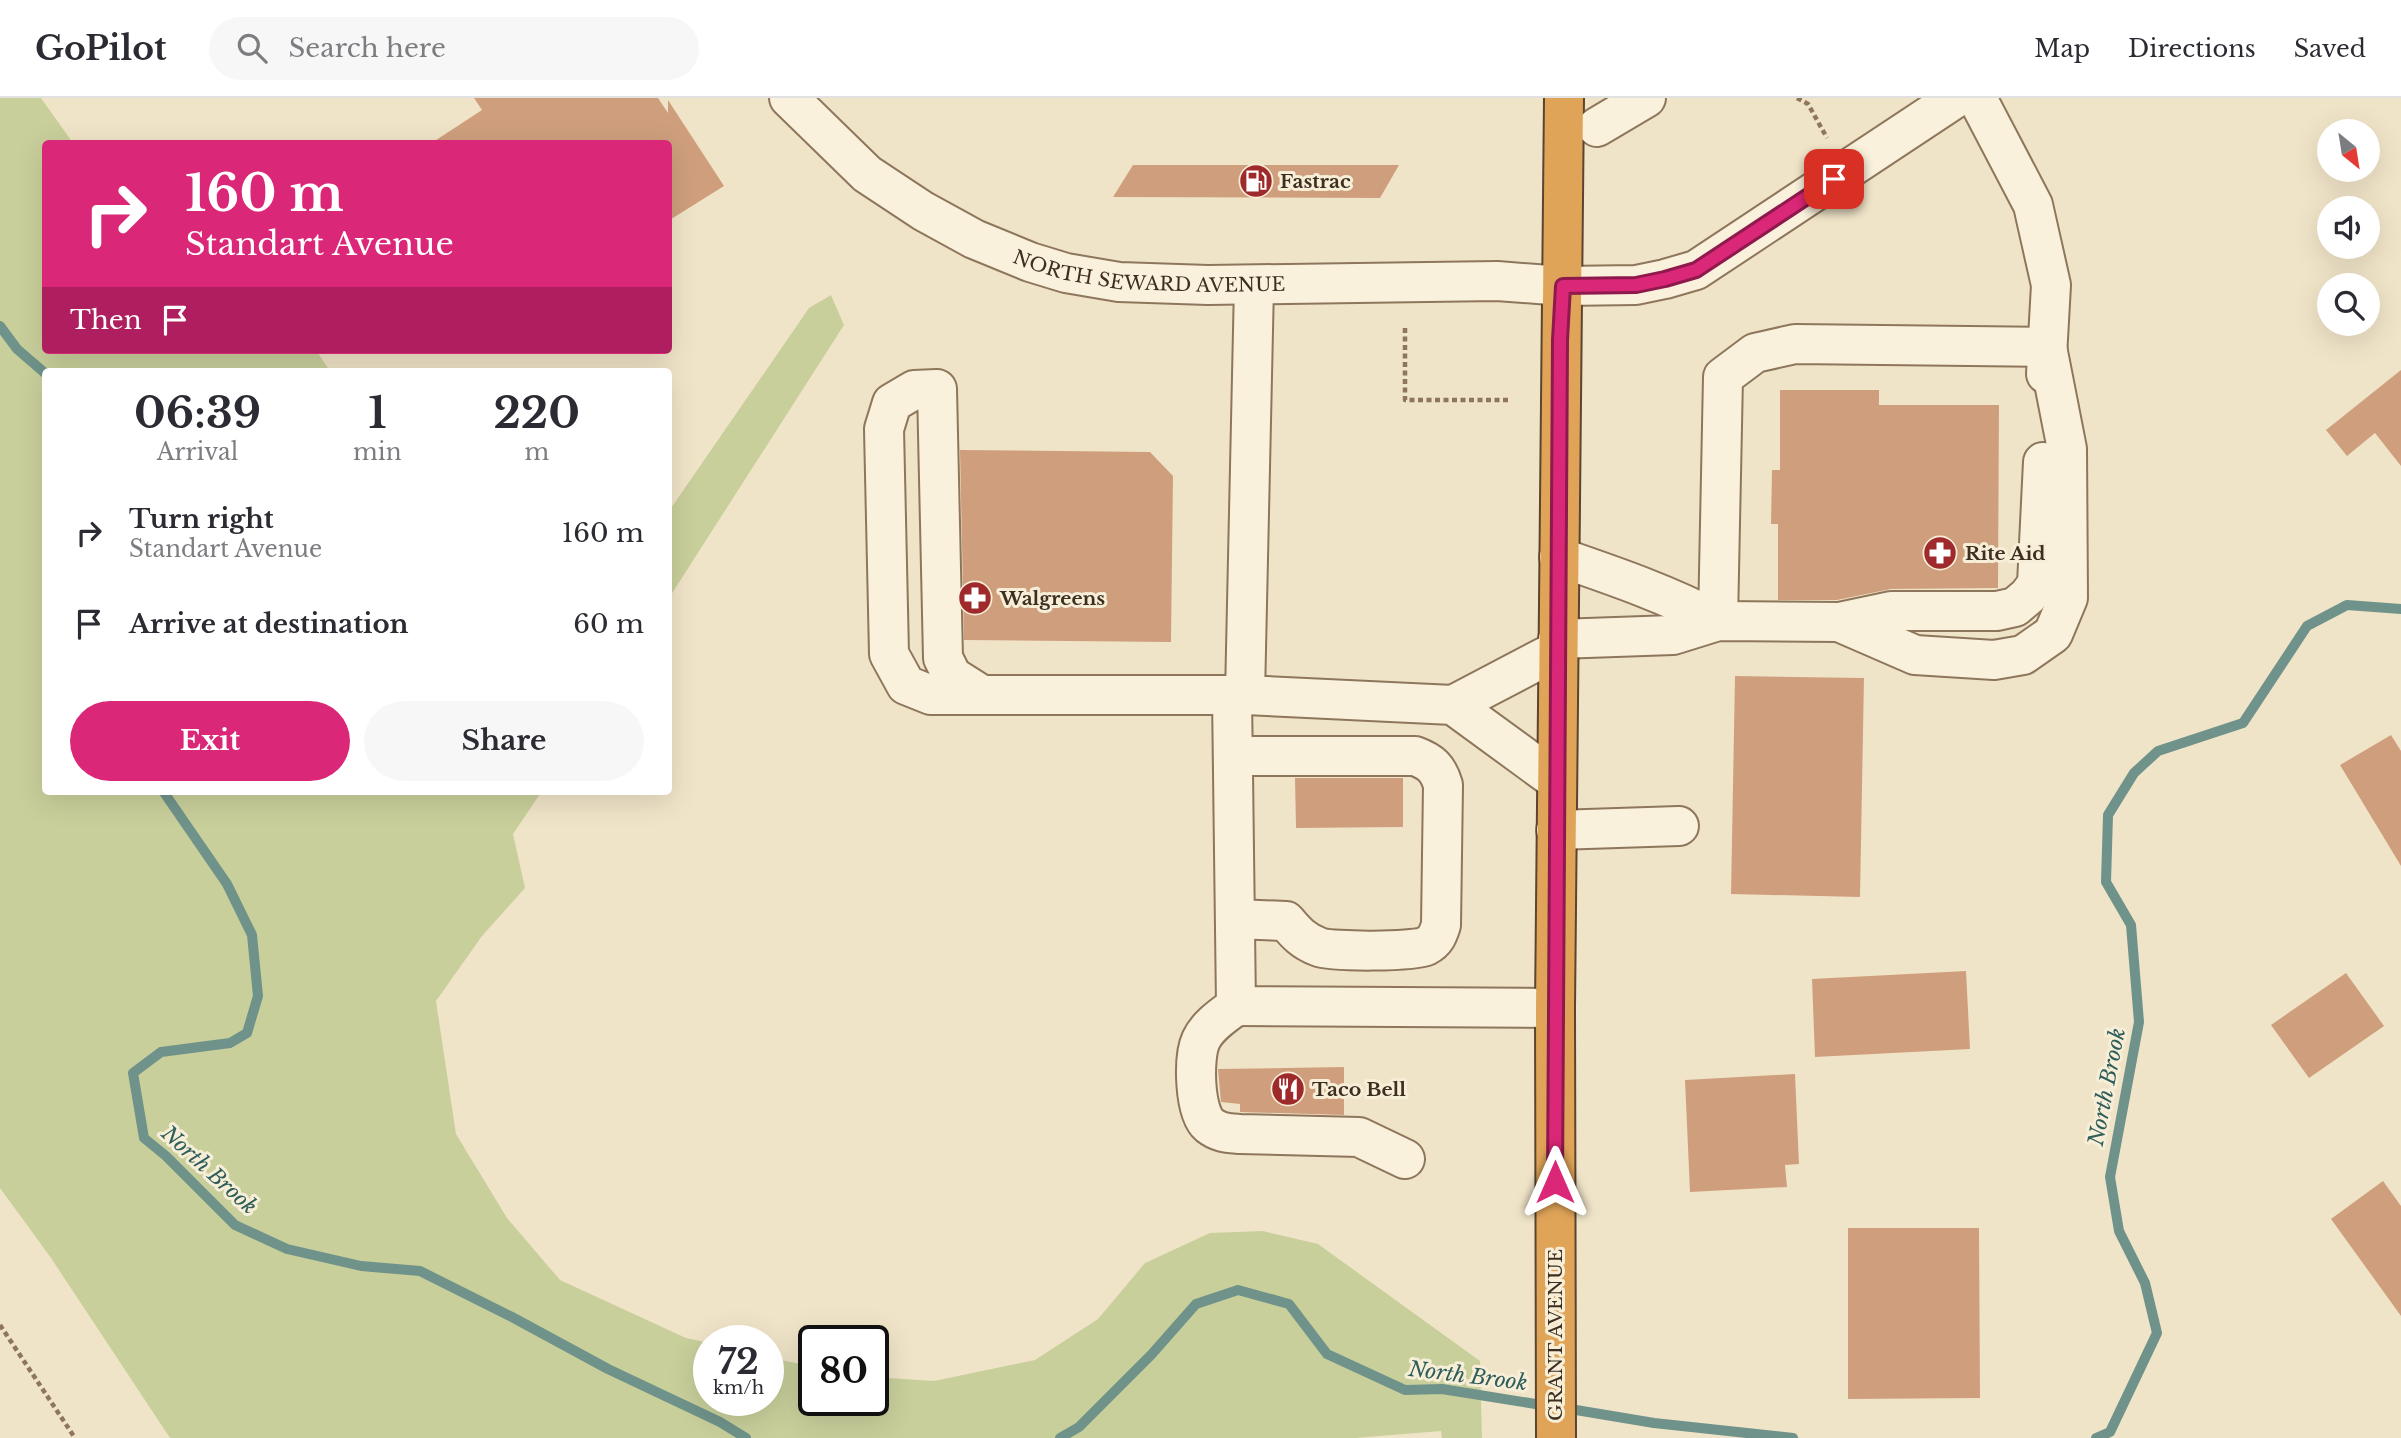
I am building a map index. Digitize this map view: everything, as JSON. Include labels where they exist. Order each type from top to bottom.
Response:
[{"type":"highway","name":"GRANT AVENUE","points":[[1556,1438],[1556,830],[1564,98]]},
{"type":"street","name":"NORTH SEWARD AVENUE","points":[[789,98],[867,174],[923,211],[974,239],[1030,262],[1066,273],[1119,282],[1254,285],[1497,281],[1563,286],[1636,285],[1696,270],[1910,111],[1956,98]]},
{"type":"street","points":[[1597,127],[1646,98]]},
{"type":"street","points":[[973,695],[952,676],[943,658],[930,389],[914,390],[892,403],[884,429],[889,654],[906,685],[931,695],[973,695],[1239,695],[1453,705],[1558,644],[1673,635],[1717,621],[1839,622],[1891,611],[1997,611],[2015,607],[2037,584],[2051,285],[2034,205],[1977,98]]},
{"type":"street","points":[[1236,1006],[1233,756],[1239,695],[1254,285]]},
{"type":"street","points":[[1717,621],[1723,377],[1755,353],[1794,344],[2047,347]]},
{"type":"street","points":[[1839,622],[1915,655],[1994,660],[2023,654],[2053,634],[2068,598],[2067,449],[2047,347]]},
{"type":"street","points":[[1559,557],[1645,586],[1717,621]]},
{"type":"street","points":[[1453,705],[1557,781]]},
{"type":"street","points":[[1233,756],[1415,756],[1430,761],[1440,772],[1443,785],[1441,925],[1437,938],[1425,946],[1409,950],[1322,948],[1301,939],[1286,921],[1235,919]]},
{"type":"street","points":[[1556,830],[1679,826]]},
{"type":"street","points":[[1405,1159],[1359,1137],[1222,1133],[1207,1123],[1199,1107],[1197,1070],[1200,1041],[1215,1022],[1236,1006],[1555,1008]]},
{"type":"path","points":[[1797,98],[1808,104],[1831,144]]},
{"type":"path","points":[[1405,328],[1405,400],[1507,400]]},
{"type":"path","points":[[0,1325],[75,1438]]},
{"type":"green space","points":[[0,98],[41,98],[71,140],[42,140],[42,354],[319,354],[328,368],[42,368],[42,795],[539,795],[513,834],[525,888],[482,936],[436,1001],[456,1134],[507,1218],[560,1280],[693,1340],[693,1416],[784,1416],[784,1360],[798,1364],[798,1416],[889,1416],[889,1378],[934,1381],[1035,1360],[1098,1319],[1145,1263],[1210,1233],[1263,1231],[1318,1244],[1480,1361],[1482,1438],[1442,1438],[1441,1431],[1355,1438],[170,1438],[51,1258],[0,1188]]},
{"type":"green space","points":[[831,295],[844,325],[672,593],[672,507],[809,308]]},
{"type":"building","points":[[474,98],[658,98],[668,113],[668,100],[724,186],[672,218],[672,140],[436,140],[482,110]]},
{"type":"building","name":"Fastrac","points":[[1133,165],[1399,165],[1380,198],[1113,197]]},
{"type":"building","points":[[2401,370],[2401,466],[2375,433],[2347,456],[2326,430]]},
{"type":"building","name":"Rite Aid","points":[[1780,390],[1879,390],[1879,405],[1999,405],[1998,588],[1891,589],[1837,600],[1778,600],[1778,524],[1771,524],[1772,470],[1780,470]]},
{"type":"building","name":"Walgreens","points":[[960,450],[1150,452],[1173,476],[1171,642],[964,640]]},
{"type":"building","points":[[1735,676],[1864,678],[1860,897],[1731,894]]},
{"type":"building","points":[[2391,735],[2401,751],[2401,866],[2340,765]]},
{"type":"building","points":[[1295,778],[1403,778],[1403,827],[1296,828]]},
{"type":"building","points":[[1966,971],[1970,1049],[1815,1057],[1812,979]]},
{"type":"building","points":[[2346,973],[2384,1026],[2309,1078],[2271,1025]]},
{"type":"building","points":[[1344,1067],[1344,1115],[1240,1112],[1240,1104],[1221,1102],[1218,1069]]},
{"type":"building","points":[[1795,1074],[1799,1164],[1785,1165],[1787,1187],[1690,1192],[1685,1080]]},
{"type":"building","points":[[2383,1181],[2401,1206],[2401,1316],[2331,1219]]},
{"type":"building","points":[[1848,1228],[1979,1228],[1980,1398],[1848,1399]]},
{"type":"waterway","name":"North Brook","points":[[0,326],[17,349],[42,371]]},
{"type":"waterway","name":"North Brook","points":[[2096,1438],[2110,1432],[2157,1333],[2145,1283],[2119,1231],[2110,1177],[2139,1022],[2131,925],[2106,882],[2108,815],[2134,773],[2158,751],[2243,723],[2307,626],[2347,605],[2401,609]]},
{"type":"waterway","name":"North Brook","points":[[166,795],[227,884],[252,935],[258,996],[247,1033],[230,1043],[161,1052],[133,1073],[144,1138],[166,1156],[235,1225],[287,1249],[361,1266],[420,1271],[608,1369],[720,1422],[746,1438]]},
{"type":"waterway","name":"North Brook","points":[[1060,1438],[1079,1427],[1151,1355],[1196,1304],[1238,1290],[1289,1304],[1327,1354],[1405,1390],[1442,1389],[1548,1406]]},
{"type":"waterway","name":"North Brook","points":[[1564,1408],[1654,1423],[1793,1438]]},
{"type":"place","name":"Fastrac","points":[[1256,181]]},
{"type":"place","name":"Rite Aid","points":[[1940,553]]},
{"type":"place","name":"Walgreens","points":[[975,598]]},
{"type":"place","name":"Taco Bell","points":[[1288,1089]]},
{"type":"route","points":[[1555,1182],[1560,340],[1563,286],[1636,285],[1696,270],[1834,179]]}]
